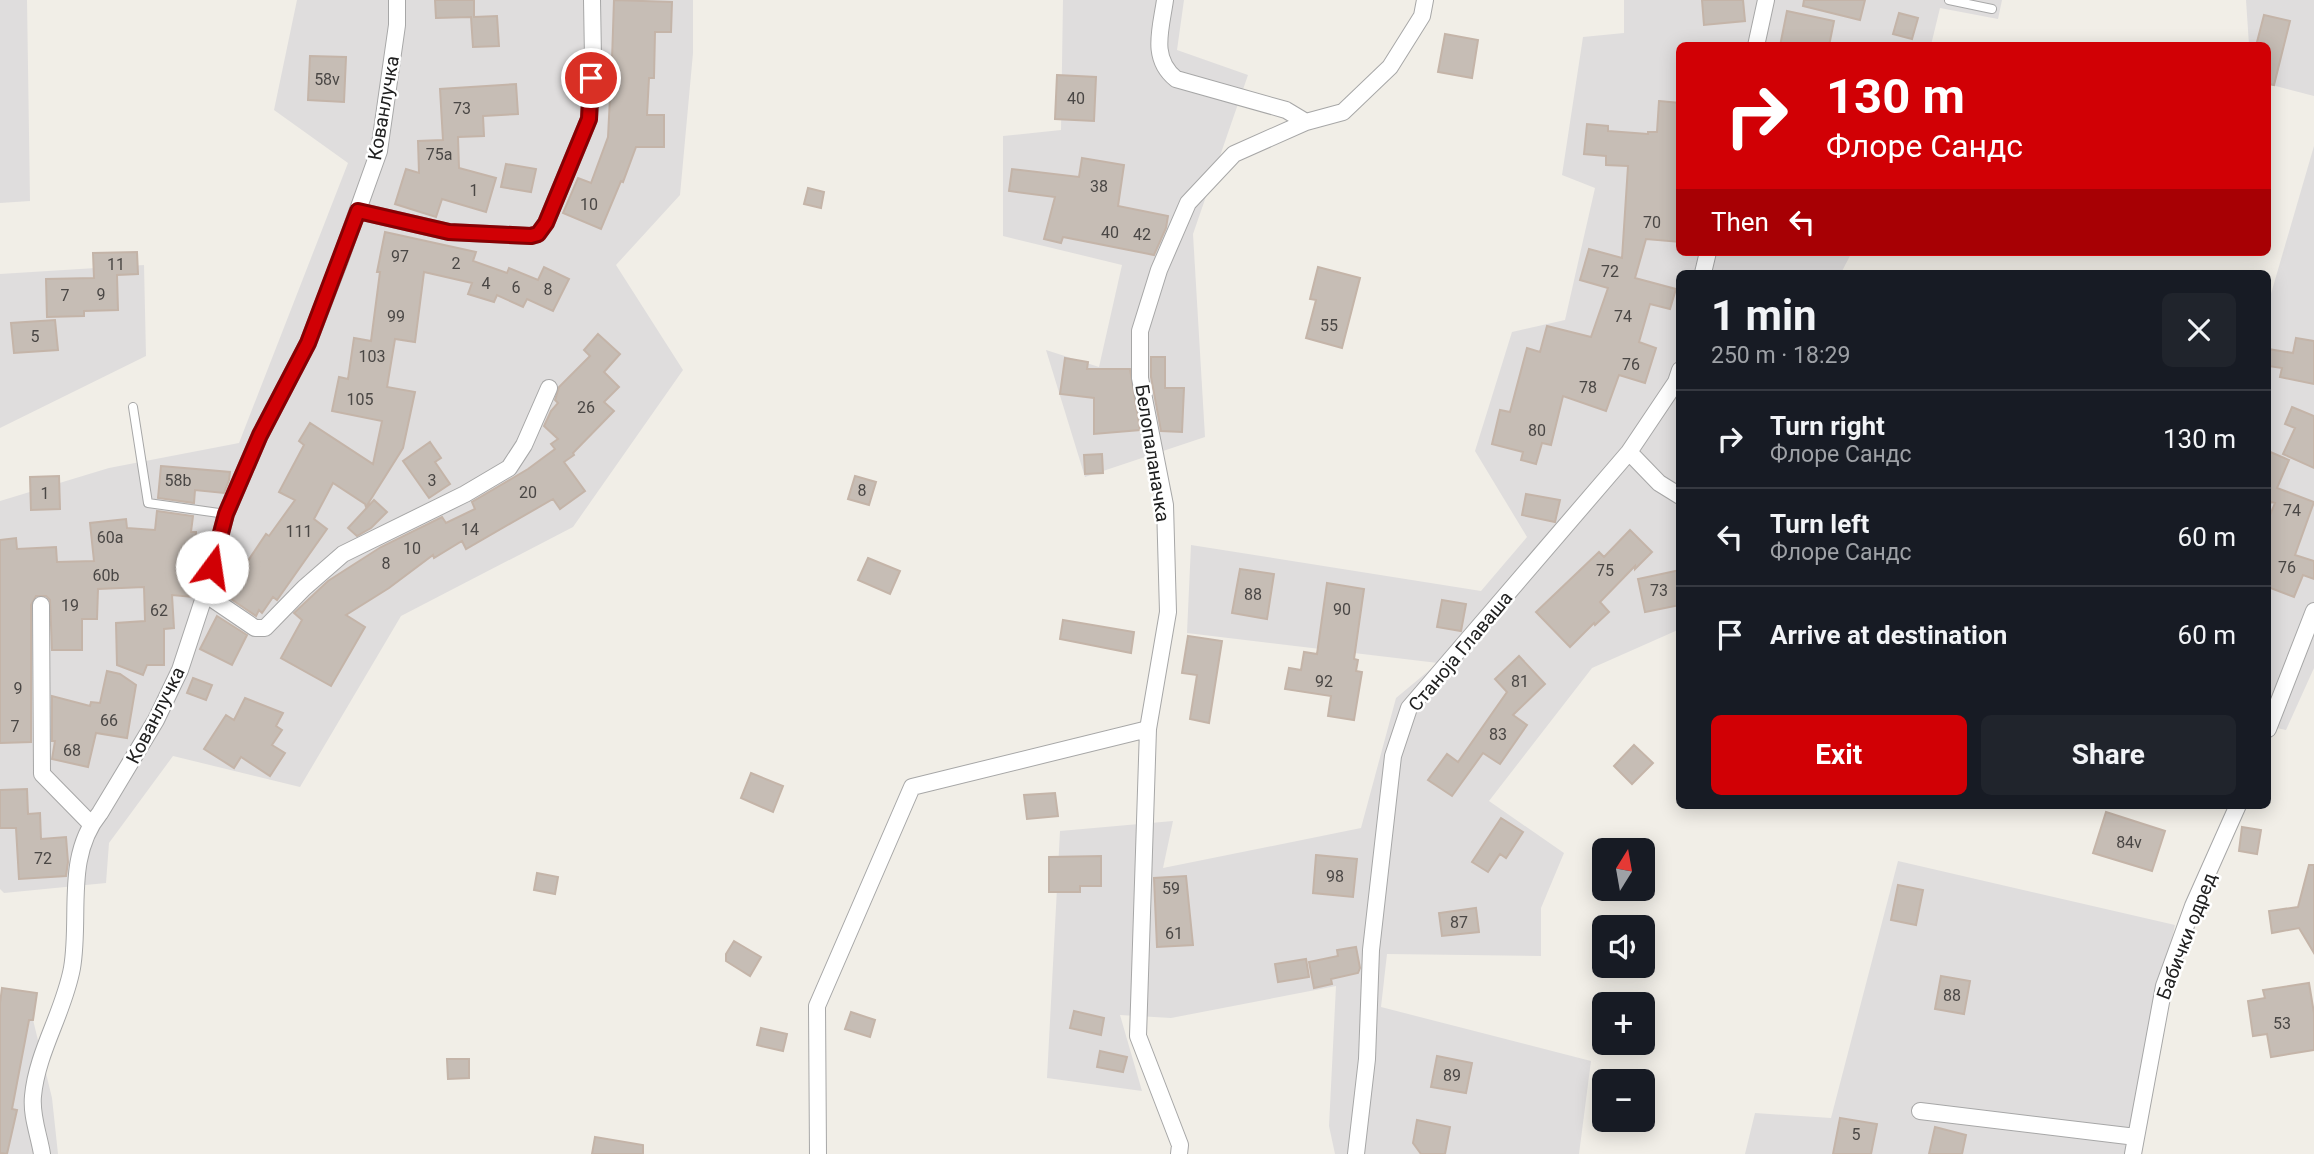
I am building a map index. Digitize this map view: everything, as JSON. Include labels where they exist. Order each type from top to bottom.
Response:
[{"type":"street","name":"Кованлучка","points":[[42,1154],[35,1124],[35,1077],[72,967],[80,851],[91,824],[163,707],[180,670],[205,594],[226,514],[260,435],[308,343],[358,211],[379,151],[397,25],[397,0]]},
{"type":"street","points":[[358,211],[449,232],[531,236],[538,234],[546,223],[589,119],[593,58],[592,0]]},
{"type":"street","points":[[1165,0],[1158,51],[1165,70],[1176,79],[1286,110],[1306,121]]},
{"type":"street","name":"Белопаланачка","points":[[1179,1154],[1180,1144],[1138,1037],[1148,729],[1168,612],[1165,505],[1140,378],[1140,331],[1159,270],[1188,203],[1234,153],[1306,121],[1343,112],[1390,67],[1422,16],[1425,0]]},
{"type":"street","points":[[1757,42],[1766,0]]},
{"type":"street","name":"Станоја Главаша","points":[[1356,1154],[1367,1059],[1371,950],[1392,756],[1409,708],[1629,452],[1676,382]]},
{"type":"street","points":[[205,594],[255,628],[265,628],[304,588],[343,554],[465,494],[509,468],[524,445],[549,388]]},
{"type":"street","points":[[1629,452],[1659,483],[1676,494]]},
{"type":"street","points":[[41,605],[42,774],[91,824]]},
{"type":"street","points":[[2271,721],[2314,611]]},
{"type":"street","points":[[818,1154],[817,1006],[912,787],[1148,729]]},
{"type":"street","name":"Бабички одред","points":[[2133,1154],[2164,986],[2193,906],[2236,809]]},
{"type":"street","points":[[1920,1111],[2136,1137]]},
{"type":"lane","points":[[1949,0],[1992,9]]},
{"type":"lane","points":[[133,407],[148,503],[226,514]]},
{"type":"shaded area","points":[[0,0],[27,0],[30,201],[0,203]]},
{"type":"shaded area","points":[[297,0],[693,0],[693,53],[680,195],[616,265],[683,370],[573,527],[401,616],[300,787],[173,756],[109,843],[106,883],[4,893],[0,889],[0,501],[109,468],[239,443],[348,163],[274,110]]},
{"type":"shaded area","points":[[1063,0],[1184,0],[1177,50],[1248,75],[1193,234],[1205,437],[1085,477],[1046,350],[1099,367],[1122,265],[1003,236],[1003,136],[1061,130]]},
{"type":"shaded area","points":[[1624,0],[2002,0],[1998,19],[1940,8],[1932,42],[1676,42],[1676,256],[1850,256],[1843,270],[1676,270],[1676,631],[1592,668],[1489,801],[1564,853],[1541,908],[1541,956],[1387,954],[1381,1007],[1591,1061],[1579,1154],[1335,1154],[1329,1126],[1336,986],[1171,1018],[1120,1015],[1142,1091],[1047,1078],[1060,831],[1173,821],[1163,868],[1361,828],[1396,698],[1438,663],[1187,633],[1191,545],[1481,591],[1527,537],[1475,451],[1512,332],[1565,320],[1595,188],[1562,175],[1583,37],[1624,33]]},
{"type":"shaded area","points":[[2246,0],[2314,0],[2314,96],[2271,85],[2271,42],[2249,42]]},
{"type":"shaded area","points":[[2314,146],[2314,668],[2286,730],[2271,727],[2271,294]]},
{"type":"shaded area","points":[[144,265],[146,356],[0,428],[0,274]]},
{"type":"shaded area","points":[[1898,861],[2175,925],[2125,1154],[1745,1154],[1755,1113],[1831,1118]]},
{"type":"shaded area","points":[[0,995],[27,995],[52,1098],[58,1154],[0,1154]]},
{"type":"building","points":[[435,0],[474,0],[474,17],[497,16],[499,46],[473,47],[471,17],[436,18]]},
{"type":"building","points":[[614,0],[672,2],[671,32],[655,32],[654,78],[649,78],[647,115],[664,115],[664,147],[636,147],[601,229],[563,213],[578,178],[591,183],[608,137],[611,77],[602,76],[603,60],[612,60]]},
{"type":"building","points":[[1702,0],[1743,0],[1745,21],[1704,25]]},
{"type":"building","points":[[1804,0],[1865,0],[1860,20],[1803,6]]},
{"type":"building","points":[[1787,11],[1834,21],[1830,42],[1781,42]]},
{"type":"building","points":[[1899,13],[1918,18],[1912,39],[1893,34]]},
{"type":"building","points":[[2264,15],[2290,21],[2274,85],[2271,84],[2271,42],[2257,42]]},
{"type":"building","points":[[1445,34],[1478,40],[1472,78],[1438,72]]},
{"type":"building","points":[[310,56],[346,57],[344,102],[308,100]]},
{"type":"building","points":[[1057,75],[1096,77],[1094,121],[1055,119]]},
{"type":"building","points":[[516,84],[518,114],[483,116],[484,136],[458,137],[459,168],[496,178],[486,212],[442,199],[436,217],[395,204],[406,169],[419,173],[418,141],[443,140],[440,89]]},
{"type":"building","points":[[1659,101],[1676,103],[1676,242],[1646,239],[1635,278],[1676,289],[1670,309],[1650,304],[1639,342],[1656,348],[1645,383],[1619,375],[1606,411],[1563,396],[1551,445],[1542,443],[1536,464],[1521,460],[1523,452],[1492,444],[1500,410],[1510,412],[1527,348],[1540,352],[1547,326],[1591,337],[1608,288],[1580,280],[1589,249],[1622,258],[1628,166],[1606,165],[1606,156],[1584,154],[1587,124],[1608,126],[1608,131],[1648,134],[1657,132]]},
{"type":"building","points":[[1082,158],[1124,165],[1118,206],[1168,216],[1166,228],[1154,255],[1063,237],[1061,243],[1044,239],[1055,197],[1009,191],[1012,169],[1079,177]]},
{"type":"building","points":[[506,164],[536,169],[531,192],[501,187]]},
{"type":"building","points":[[808,188],[824,192],[821,208],[804,204]]},
{"type":"building","points":[[385,232],[476,252],[473,261],[507,273],[509,268],[538,280],[544,267],[569,279],[553,311],[527,299],[523,307],[497,295],[494,302],[468,294],[472,283],[424,272],[415,342],[395,339],[387,387],[415,392],[403,448],[366,507],[333,483],[314,519],[327,529],[277,600],[273,597],[262,613],[259,610],[256,616],[225,595],[266,534],[269,536],[295,500],[279,492],[304,445],[299,441],[310,423],[373,464],[382,421],[332,411],[339,377],[348,379],[354,338],[371,341],[380,272],[377,272]]},
{"type":"building","points":[[137,252],[138,274],[117,275],[118,310],[84,311],[84,316],[47,317],[46,279],[94,278],[93,253]]},
{"type":"building","points":[[1318,267],[1360,278],[1342,348],[1306,338],[1316,300],[1310,299]]},
{"type":"building","points":[[55,320],[58,350],[14,353],[11,323]]},
{"type":"building","points":[[598,334],[620,354],[604,372],[619,387],[604,402],[614,411],[574,455],[564,462],[585,491],[560,509],[553,499],[466,549],[462,541],[434,558],[433,555],[389,588],[346,615],[365,627],[331,686],[281,658],[302,620],[294,613],[328,581],[381,547],[442,517],[446,523],[475,509],[472,502],[528,469],[555,449],[551,444],[558,439],[544,426],[558,403],[555,400],[559,387],[590,356],[584,350]]},
{"type":"building","points":[[2296,338],[2314,341],[2314,384],[2280,377],[2282,368],[2271,366],[2271,349],[2293,353]]},
{"type":"building","points":[[1151,357],[1165,357],[1165,388],[1184,388],[1182,432],[1161,431],[1151,377]]},
{"type":"building","points":[[1065,358],[1088,362],[1087,369],[1130,369],[1140,430],[1094,434],[1094,398],[1060,394]]},
{"type":"building","points":[[2292,407],[2314,416],[2314,468],[2283,454],[2295,428],[2285,424]]},
{"type":"building","points":[[430,442],[441,458],[435,462],[450,484],[429,498],[403,461]]},
{"type":"building","points":[[2271,452],[2289,460],[2277,488],[2314,502],[2295,555],[2314,561],[2314,579],[2303,575],[2294,597],[2271,588],[2271,513],[2275,503],[2271,502]]},
{"type":"building","points":[[1102,454],[1103,473],[1085,474],[1084,455]]},
{"type":"building","points":[[161,466],[230,472],[229,480],[224,493],[195,490],[194,503],[158,498]]},
{"type":"building","points":[[59,476],[60,509],[31,510],[30,477]]},
{"type":"building","points":[[855,476],[876,482],[869,505],[848,499]]},
{"type":"building","points":[[1526,494],[1560,500],[1555,522],[1522,515]]},
{"type":"building","points":[[374,500],[387,512],[371,528],[357,536],[348,528]]},
{"type":"building","points":[[157,511],[193,516],[191,532],[196,532],[193,572],[200,572],[193,597],[172,595],[174,628],[164,629],[164,665],[147,665],[143,675],[117,665],[116,623],[145,621],[144,587],[98,589],[97,619],[82,619],[82,650],[52,650],[50,600],[46,596],[36,596],[31,605],[31,742],[0,743],[0,540],[16,538],[17,549],[56,547],[57,562],[94,561],[90,523],[126,519],[127,528],[155,530]]},
{"type":"building","points":[[1630,530],[1652,552],[1600,602],[1609,612],[1570,647],[1536,612],[1599,552],[1604,557]]},
{"type":"building","points":[[868,558],[900,571],[890,594],[858,580]]},
{"type":"building","points":[[1240,569],[1274,574],[1267,619],[1232,613]]},
{"type":"building","points":[[1676,571],[1676,606],[1645,612],[1638,579]]},
{"type":"building","points":[[1327,583],[1364,589],[1354,659],[1358,660],[1356,671],[1362,672],[1354,720],[1328,716],[1331,696],[1285,689],[1289,668],[1301,670],[1304,652],[1317,654]]},
{"type":"building","points":[[1442,600],[1466,604],[1461,631],[1437,627]]},
{"type":"building","points":[[217,616],[247,635],[232,665],[200,649]]},
{"type":"building","points":[[1063,620],[1134,632],[1131,653],[1060,639]]},
{"type":"building","points":[[1188,636],[1222,641],[1209,723],[1190,719],[1197,675],[1182,673]]},
{"type":"building","points":[[1519,656],[1545,684],[1513,715],[1527,725],[1500,764],[1483,753],[1452,796],[1428,780],[1447,754],[1458,762],[1507,692],[1495,679]]},
{"type":"building","points":[[107,671],[120,674],[136,685],[127,738],[96,733],[88,767],[52,759],[55,741],[52,741],[52,696],[90,706],[91,702],[100,703]]},
{"type":"building","points":[[193,678],[212,685],[206,700],[187,693]]},
{"type":"building","points":[[245,698],[283,713],[276,726],[282,730],[272,745],[285,753],[270,776],[241,757],[234,768],[204,749],[226,715],[234,720]]},
{"type":"building","points":[[1634,745],[1653,763],[1632,784],[1614,766]]},
{"type":"building","points":[[751,773],[783,786],[773,812],[741,798]]},
{"type":"building","points":[[27,789],[28,814],[40,813],[41,839],[66,837],[66,876],[19,879],[16,828],[0,828],[0,790]]},
{"type":"building","points":[[1055,793],[1058,816],[1027,819],[1024,795]]},
{"type":"building","points":[[2106,812],[2165,831],[2152,871],[2093,853]]},
{"type":"building","points":[[1501,818],[1523,832],[1506,858],[1500,854],[1488,872],[1472,862]]},
{"type":"building","points":[[2242,827],[2261,830],[2257,854],[2239,851]]},
{"type":"building","points":[[1316,855],[1357,859],[1353,897],[1313,893]]},
{"type":"building","points":[[1101,856],[1101,886],[1080,886],[1080,892],[1049,892],[1049,857]]},
{"type":"building","points":[[2309,865],[2314,865],[2314,953],[2299,928],[2272,933],[2269,911],[2298,907]]},
{"type":"building","points":[[537,873],[558,877],[555,894],[534,890]]},
{"type":"building","points":[[1186,876],[1193,945],[1157,947],[1154,878]]},
{"type":"building","points":[[1898,885],[1923,890],[1916,925],[1891,920]]},
{"type":"building","points":[[1476,908],[1479,932],[1442,936],[1439,913]]},
{"type":"building","points":[[734,941],[761,957],[750,976],[726,961],[726,954]]},
{"type":"building","points":[[1356,947],[1360,968],[1358,973],[1331,979],[1332,984],[1314,988],[1309,962],[1338,956],[1337,950]]},
{"type":"building","points":[[1306,959],[1309,977],[1278,982],[1275,964]]},
{"type":"building","points":[[1941,976],[1970,981],[1964,1014],[1935,1009]]},
{"type":"building","points":[[2309,983],[2314,1013],[2314,1050],[2271,1057],[2267,1034],[2253,1036],[2248,1001],[2265,998],[2263,990]]},
{"type":"building","points":[[2,988],[37,993],[33,1020],[29,1020],[12,1109],[17,1110],[7,1154],[0,1153]]},
{"type":"building","points":[[1074,1011],[1104,1018],[1101,1035],[1070,1028]]},
{"type":"building","points":[[851,1012],[875,1020],[870,1037],[845,1029]]},
{"type":"building","points":[[761,1028],[787,1034],[783,1051],[757,1045]]},
{"type":"building","points":[[1100,1051],[1127,1057],[1123,1072],[1097,1067]]},
{"type":"building","points":[[1437,1056],[1472,1063],[1466,1093],[1431,1087]]},
{"type":"building","points":[[447,1059],[469,1059],[469,1078],[448,1079]]},
{"type":"building","points":[[1840,1118],[1877,1124],[1871,1154],[1833,1154]]},
{"type":"building","points":[[1417,1120],[1450,1127],[1445,1154],[1421,1154],[1413,1143]]},
{"type":"building","points":[[1935,1127],[1966,1135],[1962,1154],[1929,1154]]},
{"type":"building","points":[[595,1137],[643,1145],[643,1154],[592,1154]]},
{"type":"route","points":[[212,567],[226,514],[260,435],[308,343],[358,211],[449,232],[531,236],[538,234],[546,223],[589,119],[591,78]]}]
